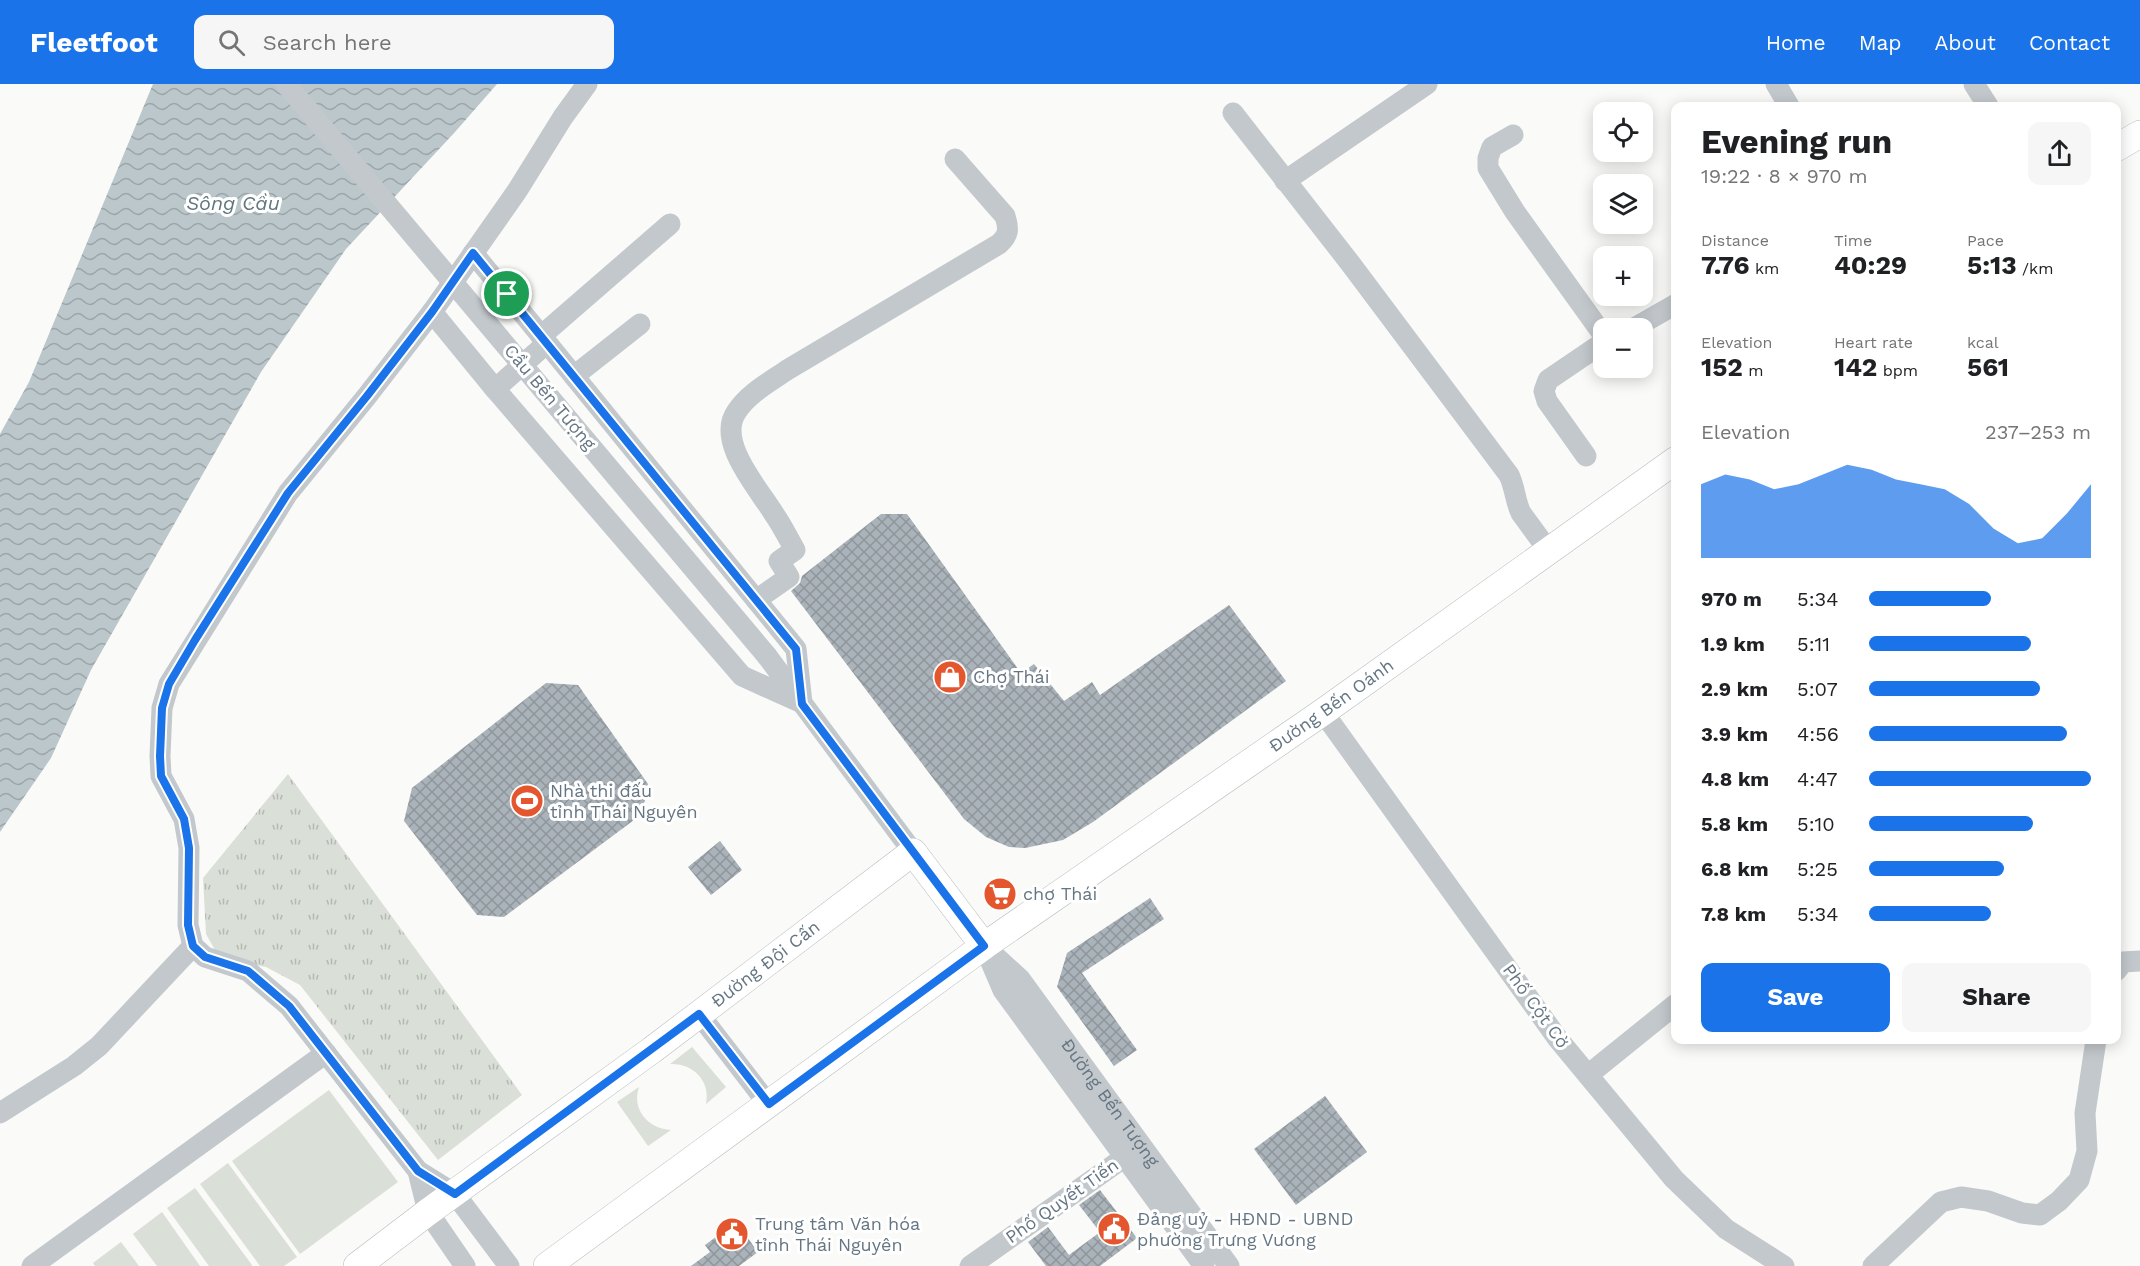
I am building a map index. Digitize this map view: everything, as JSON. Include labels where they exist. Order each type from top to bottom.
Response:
[{"type":"main road","name":"Đường Bến Oánh","points":[[984,946],[1323,712],[1671,464]]},
{"type":"main road","name":"Đường Bến Tượng","points":[[913,852],[984,946]]},
{"type":"main road","name":"Đường Đội Cấn","points":[[357,1266],[699,1014],[913,852]]},
{"type":"main road","points":[[547,1266],[984,946]]},
{"type":"street","name":"Cầu Bến Tượng","points":[[286,84],[767,656]]},
{"type":"street","points":[[509,1266],[455,1194],[418,1171],[289,1006],[248,971],[205,957],[193,946],[188,925],[189,848],[184,819],[161,776],[162,708],[169,684],[288,493],[432,312],[517,191],[562,117],[587,84]]},
{"type":"street","points":[[1285,181],[1427,84]]},
{"type":"street","points":[[1776,84],[1787,102]]},
{"type":"street","points":[[1974,84],[1985,102]]},
{"type":"street","points":[[1233,112],[1509,475],[1514,486],[1517,506],[1548,550]]},
{"type":"street","points":[[1513,135],[1492,147],[1488,158],[1488,168],[1515,212],[1593,321]]},
{"type":"street","points":[[756,600],[789,577],[779,561],[795,550],[747,474],[733,446],[731,428],[735,412],[756,391],[787,370],[999,244],[1007,237],[1009,228],[1005,216],[955,159]]},
{"type":"street","points":[[495,389],[544,340],[670,225]]},
{"type":"street","points":[[473,253],[796,649],[802,704]]},
{"type":"street","points":[[1652,318],[1671,307]]},
{"type":"street","points":[[432,312],[495,389],[742,676],[802,704]]},
{"type":"street","points":[[574,376],[639,324]]},
{"type":"street","points":[[1586,456],[1547,401],[1544,391],[1548,380],[1593,349]]},
{"type":"street","name":"Đường Bến Tượng","points":[[767,656],[913,852]]},
{"type":"street","name":"Phố Cột Cờ","points":[[1323,712],[1558,1039],[1674,1179],[1726,1229],[1784,1266]]},
{"type":"street","points":[[0,1113],[74,1066],[99,1046],[193,946]]},
{"type":"street","name":"Đường Bến Tượng","points":[[984,946],[1003,990],[1204,1266]]},
{"type":"street","name":"Đường Bến Tượng","points":[[984,946],[1020,979],[1229,1266]]},
{"type":"street","points":[[2121,965],[2123,962],[2140,961]]},
{"type":"street","points":[[1588,1075],[1671,1008]]},
{"type":"street","points":[[699,1014],[769,1104]]},
{"type":"street","points":[[1873,1266],[1941,1202],[1961,1197],[1988,1201],[2022,1213],[2040,1215],[2060,1201],[2079,1180],[2087,1151],[2085,1113],[2095,1044]]},
{"type":"street","points":[[32,1266],[326,1053]]},
{"type":"street","name":"Phố Quyết Tiến","points":[[970,1266],[1125,1157]]},
{"type":"street","points":[[418,1171],[428,1212],[465,1266]]},
{"type":"green space","points":[[288,774],[522,1095],[438,1160],[300,985],[266,967],[234,961],[215,950],[206,934],[203,878]]},
{"type":"green space","points":[[692,1047],[726,1087],[706,1104],[706,1088],[698,1075],[686,1067],[670,1064]]},
{"type":"green space","points":[[639,1087],[638,1103],[644,1117],[656,1126],[671,1130],[648,1146],[617,1102]]},
{"type":"green space","points":[[329,1090],[398,1182],[300,1254],[232,1161]]},
{"type":"green space","points":[[228,1163],[297,1257],[284,1266],[260,1266],[200,1184]]},
{"type":"green space","points":[[195,1188],[252,1266],[209,1266],[167,1208]]},
{"type":"green space","points":[[162,1212],[200,1266],[157,1266],[133,1234]]},
{"type":"green space","points":[[121,1242],[139,1266],[95,1266],[93,1263]]},
{"type":"water","name":"Sông Cầu","points":[[153,84],[497,84],[346,249],[261,372],[91,670],[51,758],[0,832],[0,434],[29,382]]},
{"type":"building","name":"Chợ Thái","points":[[881,514],[907,514],[1021,673],[1034,664],[1064,701],[1092,682],[1100,695],[1229,605],[1286,681],[1093,822],[1063,840],[1025,848],[1009,847],[986,837],[964,819],[791,591],[800,583],[802,576]]},
{"type":"building","name":"Nhà thi đấu tỉnh Thái Nguyên","points":[[546,683],[578,685],[648,784],[642,814],[504,917],[477,915],[404,821],[412,788]]},
{"type":"building","points":[[720,841],[742,870],[711,895],[688,867]]},
{"type":"building","points":[[1150,898],[1164,919],[1082,973],[1137,1050],[1114,1066],[1057,987],[1067,953]]},
{"type":"building","points":[[1325,1096],[1367,1152],[1296,1205],[1254,1149]]},
{"type":"building","name":"Đảng uỷ - HĐND - UBND phường Trưng Vương","points":[[1100,1190],[1137,1238],[1100,1266],[1046,1266],[1028,1242],[1048,1227],[1069,1255],[1100,1232],[1079,1205]]},
{"type":"building","name":"Trung tâm Văn hóa tỉnh Thái Nguyên","points":[[736,1222],[758,1252],[739,1266],[691,1266],[710,1252],[705,1245]]},
{"type":"place","name":"Chợ Thái","points":[[950,677]]},
{"type":"place","name":"Nhà thi đấu tỉnh Thái Nguyên","points":[[527,801]]},
{"type":"place","name":"chợ Thái","points":[[1000,894]]},
{"type":"place","name":"Đảng uỷ - HĐND - UBND phường Trưng Vương","points":[[1114,1229]]},
{"type":"place","name":"Trung tâm Văn hóa tỉnh Thái Nguyên","points":[[732,1234]]},
{"type":"route","points":[[473,253],[507,294],[796,649],[802,704],[984,946],[769,1104],[699,1014],[455,1194],[418,1171],[289,1006],[248,971],[205,957],[193,946],[188,925],[189,848],[184,819],[161,776],[162,708],[169,684],[288,493],[432,312],[473,253]]}]
